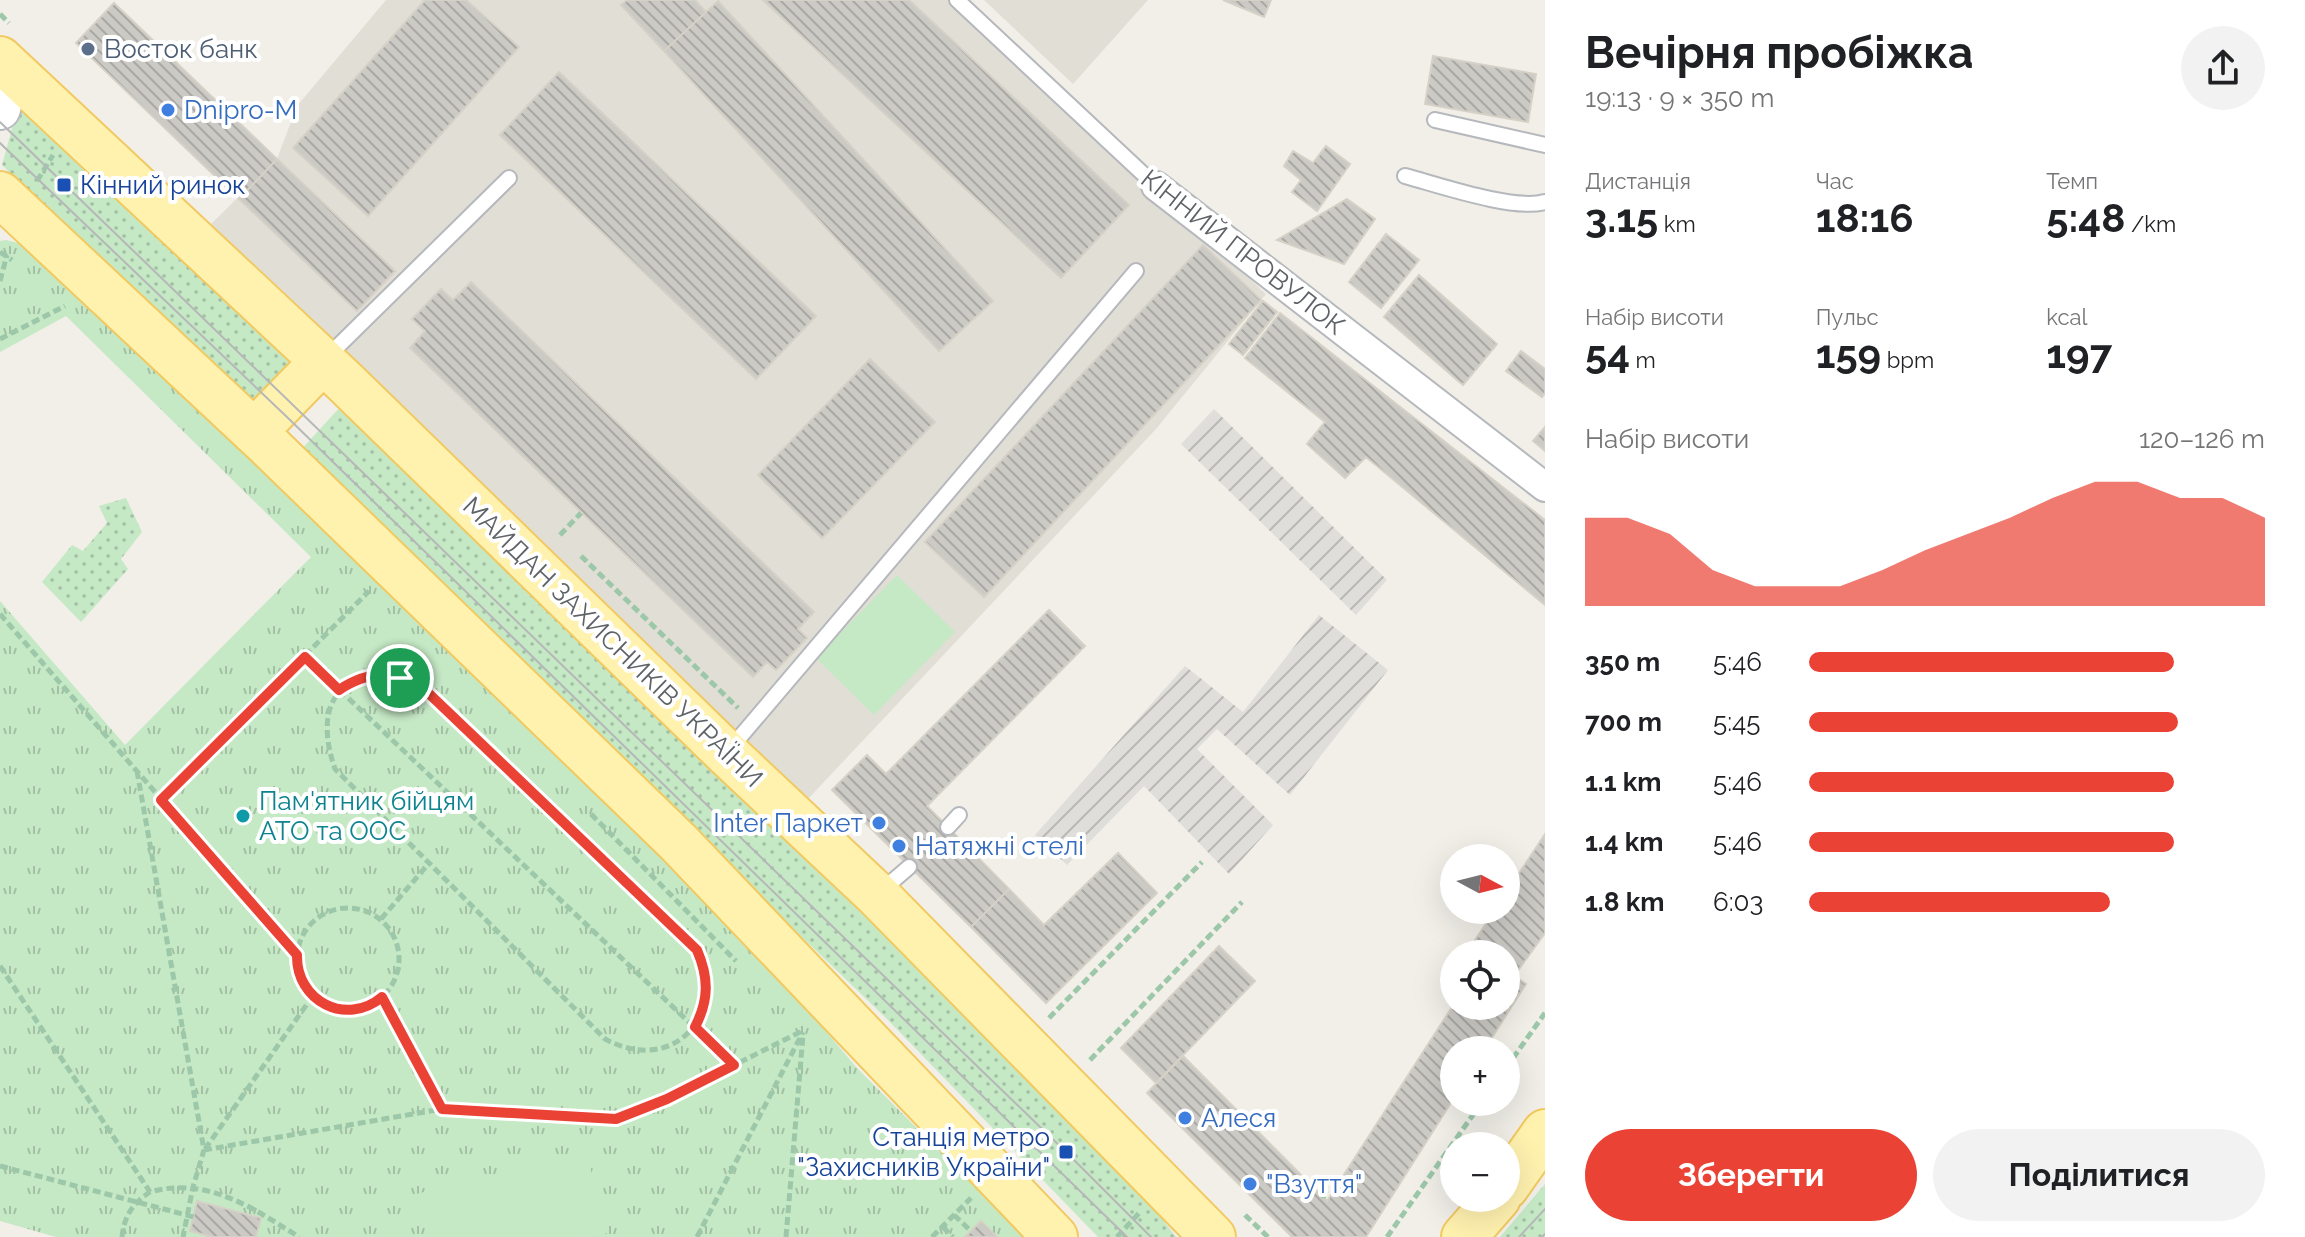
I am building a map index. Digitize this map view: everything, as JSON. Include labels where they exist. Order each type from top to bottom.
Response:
[{"type":"main road","name":"МАЙДАН ЗАХИСНИКІВ УКРАЇНИ","points":[[3,55],[877,895],[1212,1237]]},
{"type":"main road","points":[[16,193],[254,432],[678,842],[1055,1237]]},
{"type":"main road","points":[[254,432],[323,361]]},
{"type":"main road","points":[[1520,1167],[1545,1132]]},
{"type":"main road","points":[[1464,1237],[1486,1212]]},
{"type":"street","name":"КІННИЙ ПРОВУЛОК","points":[[1156,186],[1545,487]]},
{"type":"lane","name":"КІННИЙ ПРОВУЛОК","points":[[957,0],[1156,186]]},
{"type":"lane","points":[[1435,120],[1545,145]]},
{"type":"lane","points":[[1405,176],[1515,203],[1534,205],[1545,202]]},
{"type":"lane","points":[[323,361],[509,178]]},
{"type":"lane","points":[[726,753],[1136,271]]},
{"type":"lane","points":[[948,827],[959,815]]},
{"type":"lane","points":[[877,895],[909,867]]},
{"type":"path","points":[[16,193],[54,154]]},
{"type":"path","points":[[0,252],[7,256],[0,281]]},
{"type":"path","points":[[0,339],[73,302]]},
{"type":"path","points":[[560,535],[581,513]]},
{"type":"path","points":[[161,800],[371,590]]},
{"type":"path","points":[[0,614],[297,955]]},
{"type":"path","points":[[305,657],[734,1065]]},
{"type":"path","points":[[376,675],[400,678],[422,687],[697,950],[707,981],[703,1012],[695,1027],[684,1037],[660,1048],[630,1049],[605,1039],[335,769],[328,748],[327,726],[330,707],[339,690],[358,677],[376,675]]},
{"type":"path","points":[[137,771],[204,1150]]},
{"type":"path","points":[[381,919],[431,862]]},
{"type":"path","points":[[1048,1019],[1202,862]]},
{"type":"path","points":[[1090,1060],[1242,902]]},
{"type":"path","points":[[357,909],[381,919],[392,931],[400,963],[396,979],[374,1004],[359,1010],[342,1011],[312,996],[302,982],[297,955],[304,931],[316,919],[331,910],[357,909]]},
{"type":"path","points":[[0,966],[150,1192]]},
{"type":"path","points":[[182,1236],[190,1216],[193,1187],[204,1150],[312,996]]},
{"type":"path","points":[[382,997],[442,1109]]},
{"type":"path","points":[[1520,1048],[1545,1013]]},
{"type":"path","points":[[204,1150],[442,1109],[616,1119],[667,1099],[804,1030]]},
{"type":"path","points":[[697,1237],[804,1030]]},
{"type":"path","points":[[786,1237],[804,1030]]},
{"type":"path","points":[[1387,1237],[1472,1116]]},
{"type":"path","points":[[0,1166],[190,1216]]},
{"type":"path","points":[[122,1237],[123,1224],[136,1201],[150,1192],[193,1187],[234,1199],[299,1237]]},
{"type":"path","points":[[1323,1198],[1328,1187]]},
{"type":"path","points":[[932,1237],[971,1197]]},
{"type":"path","points":[[1117,1237],[1149,1202]]},
{"type":"path","points":[[954,1215],[971,1231]]},
{"type":"path","points":[[943,1227],[953,1237]]},
{"type":"shaded area","points":[[386,0],[949,0],[1266,294],[1156,429],[807,800],[207,228],[277,159],[297,106]]},
{"type":"shaded area","points":[[984,0],[1148,0],[1073,84]]},
{"type":"shaded area","points":[[1214,409],[1387,580],[1356,615],[1181,444]]},
{"type":"shaded area","points":[[1319,615],[1388,670],[1290,795],[1217,729],[1197,749],[1273,825],[1229,874],[1144,786],[1067,865],[1035,835],[1185,666],[1243,712]]},
{"type":"green space","points":[[22,107],[292,362],[252,403],[2,165],[16,114]]},
{"type":"green space","points":[[0,241],[26,245],[690,870],[856,1067],[1025,1237],[56,1237],[0,1221],[0,601],[125,745],[311,557],[66,316],[0,352]]},
{"type":"green space","points":[[341,406],[671,720],[1001,1046],[1056,1111],[1149,1202],[1176,1237],[1098,1237],[887,1019],[299,452]]},
{"type":"green space","points":[[126,498],[142,532],[121,559],[128,569],[81,622],[42,582],[72,545],[83,551],[107,523],[99,506]]},
{"type":"green space","points":[[897,575],[955,632],[874,715],[816,658]]},
{"type":"green space","points":[[586,1151],[607,1233],[589,1237],[427,1237],[416,1194]]},
{"type":"green space","points":[[1545,1184],[1545,1237],[1500,1237]]},
{"type":"building","points":[[425,0],[466,0],[519,47],[368,216],[293,148]]},
{"type":"building","points":[[627,0],[695,0],[706,12],[664,51],[621,5]]},
{"type":"building","points":[[763,0],[909,0],[1129,205],[1061,278]]},
{"type":"building","points":[[1223,0],[1271,0],[1264,17]]},
{"type":"building","points":[[718,1],[993,301],[939,351],[664,51]]},
{"type":"building","points":[[114,3],[277,159],[239,199],[76,43]]},
{"type":"building","points":[[1433,56],[1536,74],[1528,122],[1425,104]]},
{"type":"building","points":[[559,72],[816,316],[756,379],[500,135]]},
{"type":"building","points":[[1326,146],[1350,164],[1317,211],[1292,192],[1301,180],[1284,166],[1293,151],[1313,163]]},
{"type":"building","points":[[277,159],[395,271],[357,311],[239,199]]},
{"type":"building","points":[[1347,199],[1375,219],[1344,264],[1277,240]]},
{"type":"building","points":[[1386,234],[1419,260],[1381,308],[1349,282]]},
{"type":"building","points":[[1203,245],[1261,300],[984,597],[925,542]]},
{"type":"building","points":[[1419,275],[1497,344],[1463,385],[1384,317]]},
{"type":"building","points":[[471,282],[814,612],[798,629],[807,638],[776,670],[767,662],[753,677],[410,348],[425,331],[412,319],[441,289],[453,300]]},
{"type":"building","points":[[1263,301],[1277,312],[1243,355],[1229,344]]},
{"type":"building","points":[[1280,313],[1545,520],[1545,605],[1366,457],[1345,478],[1307,444],[1325,422],[1245,358]]},
{"type":"building","points":[[1521,351],[1545,369],[1545,393],[1542,397],[1506,371]]},
{"type":"building","points":[[870,359],[935,422],[822,538],[758,475]]},
{"type":"building","points":[[1545,427],[1545,451],[1533,441]]},
{"type":"building","points":[[1049,610],[1085,646],[927,806],[1009,889],[971,927],[832,790],[867,755],[886,774]]},
{"type":"building","points":[[1545,834],[1545,933],[1520,968],[1520,940],[1475,940],[1486,924],[1520,924],[1520,872]]},
{"type":"building","points":[[1118,853],[1157,893],[1046,1003],[971,927],[1009,889],[1044,925]]},
{"type":"building","points":[[1219,946],[1255,981],[1156,1083],[1121,1048]]},
{"type":"building","points":[[1520,980],[1526,984],[1520,993]]},
{"type":"building","points":[[1444,1020],[1503,1020],[1493,1036],[1440,1036],[1440,1116],[1443,1116],[1366,1237],[1292,1237],[1147,1093],[1183,1056],[1327,1201]]},
{"type":"building","points":[[197,1201],[261,1218],[256,1237],[212,1237],[190,1231]]},
{"type":"building","points":[[981,1221],[997,1237],[965,1237]]},
{"type":"tram line","points":[[0,122],[1151,1237]]},
{"type":"tram line","points":[[0,143],[288,418],[1127,1237]]},
{"type":"tram line","points":[[1519,1237],[1545,1209]]},
{"type":"tram line","points":[[1542,1237],[1545,1234]]},
{"type":"place","name":"Восток банк","points":[[88,49]]},
{"type":"place","name":"Dnipro-M","points":[[168,110]]},
{"type":"place","name":"Кінний ринок","points":[[64,185]]},
{"type":"place","name":"Пам'ятник бійцям АТО та ООС","points":[[243,816]]},
{"type":"place","name":"Inter Паркет","points":[[879,823]]},
{"type":"place","name":"Натяжні стелі","points":[[899,846]]},
{"type":"place","name":"Алеся","points":[[1185,1118]]},
{"type":"place","name":"Станція метро \"Захисникiв України\"","points":[[1066,1152]]},
{"type":"place","name":"\"Взуття\"","points":[[1250,1184]]},
{"type":"route","points":[[305,657],[339,690],[358,677],[376,675],[400,678],[422,687],[697,950],[707,981],[703,1012],[695,1027],[734,1065],[667,1099],[616,1119],[442,1109],[382,997],[359,1010],[342,1011],[312,996],[302,982],[297,955],[161,800],[305,657]]}]
